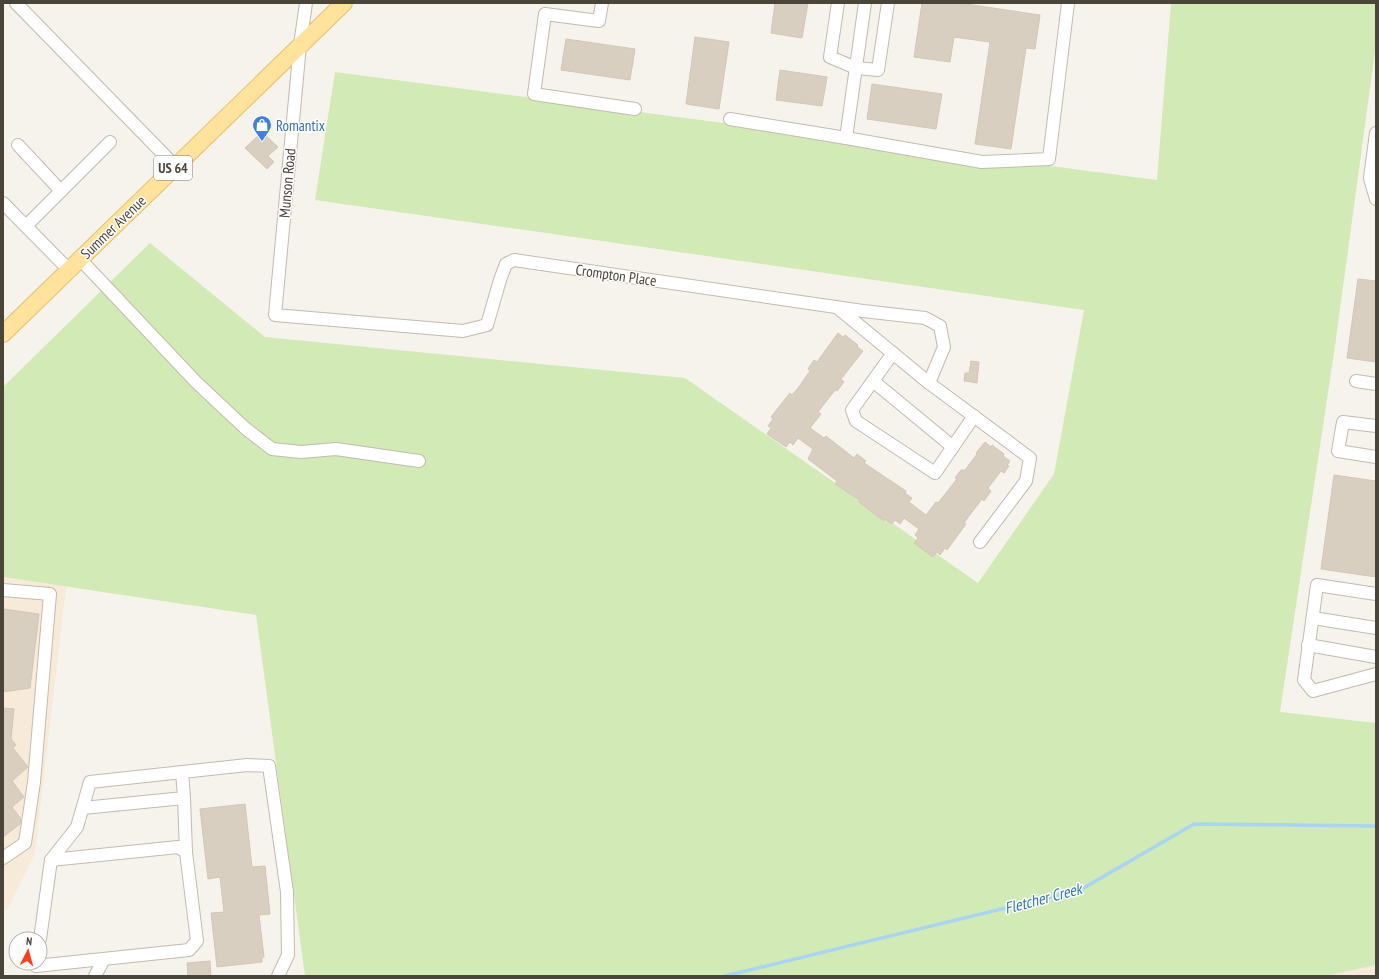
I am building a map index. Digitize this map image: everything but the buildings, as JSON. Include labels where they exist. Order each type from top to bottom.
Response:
[{"type":"main road","name":"Summer Avenue","points":[[3,334],[344,3]]},
{"type":"street","points":[[16,3],[175,166]]},
{"type":"street","name":"Munson Road","points":[[275,315],[300,45],[306,3]]},
{"type":"street","points":[[602,3],[599,21],[544,14],[534,94],[636,109]]},
{"type":"street","points":[[838,3],[830,57],[856,68],[878,70],[888,3]]},
{"type":"street","points":[[846,138],[865,3]]},
{"type":"street","points":[[730,119],[982,162],[1049,159],[1068,3]]},
{"type":"street","points":[[1376,133],[1370,178],[1376,199]]},
{"type":"street","points":[[26,226],[110,142]]},
{"type":"street","points":[[18,145],[61,190]]},
{"type":"street","points":[[3,203],[26,226],[75,264],[196,382],[245,428],[272,449],[301,452],[336,449],[419,461]]},
{"type":"street","name":"Crompton Place","points":[[275,315],[463,331],[487,325],[506,264],[514,260],[837,308],[925,318],[940,326],[944,347],[929,383]]},
{"type":"street","points":[[837,308],[929,383],[1030,458],[1026,481],[980,542]]},
{"type":"street","points":[[893,353],[852,410],[856,421],[935,473],[974,416]]},
{"type":"street","points":[[873,381],[952,447]]},
{"type":"street","points":[[1356,381],[1376,384]]},
{"type":"street","points":[[1376,426],[1343,422],[1338,452],[1376,457]]},
{"type":"street","points":[[1376,594],[1318,585],[1304,680],[1313,691],[1376,674]]},
{"type":"street","points":[[3,590],[50,594],[34,782],[25,843],[3,858]]},
{"type":"street","points":[[1313,618],[1376,628]]},
{"type":"street","points":[[1308,645],[1376,657]]},
{"type":"street","points":[[41,931],[51,860],[77,827],[90,782],[246,765],[269,766],[287,892],[288,955],[278,976]]},
{"type":"street","points":[[48,966],[188,950],[197,941],[186,852],[182,772]]},
{"type":"street","points":[[83,808],[184,798]]},
{"type":"street","points":[[51,860],[178,847],[186,852]]},
{"type":"street","points":[[96,976],[104,959]]},
{"type":"shaded area","points":[[3,577],[66,587],[35,853],[8,908],[3,911]]},
{"type":"shaded area","points":[[1376,965],[1376,976],[1325,976]]},
{"type":"green space","points":[[1171,3],[1376,3],[1376,44],[1335,346],[1280,712],[1376,723],[1376,965],[1325,976],[305,976],[256,615],[3,577],[3,387],[150,243],[265,337],[685,378],[978,583],[1054,474],[1084,310],[315,200],[335,72],[1157,180]]},
{"type":"waterway","name":"Fletcher Creek","points":[[725,976],[1080,890],[1194,824],[1376,826]]},
{"type":"place","name":"Romantix","points":[[262,142]]}]
